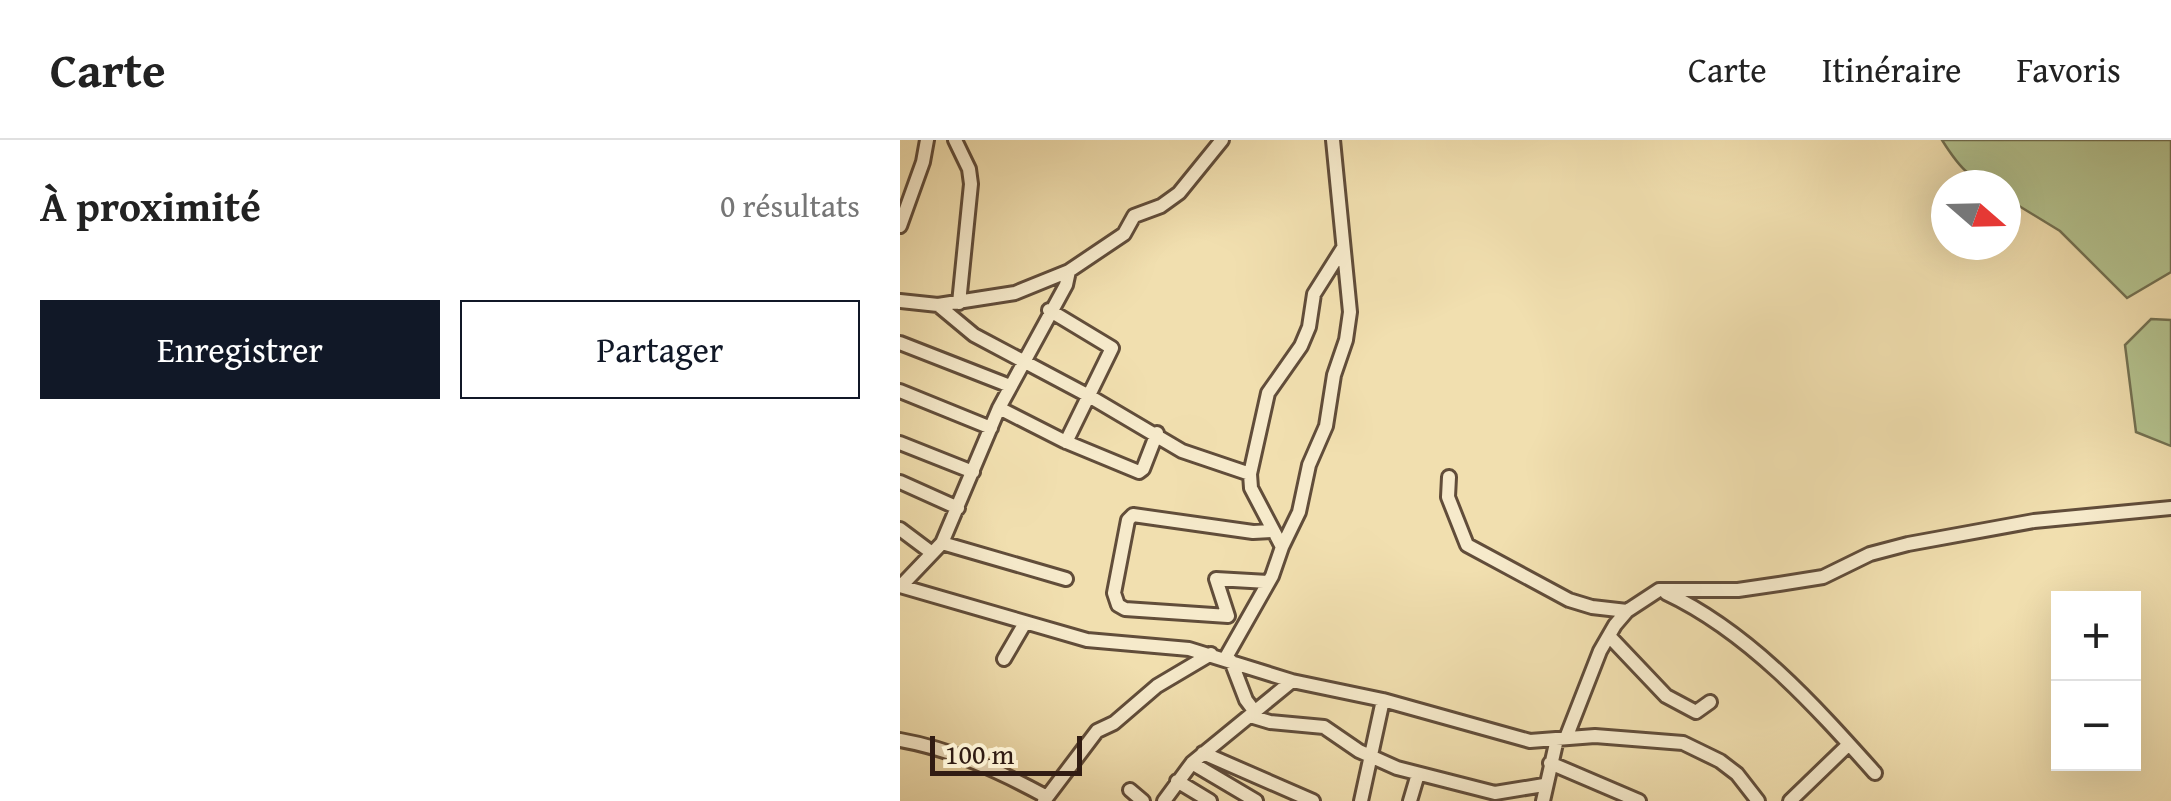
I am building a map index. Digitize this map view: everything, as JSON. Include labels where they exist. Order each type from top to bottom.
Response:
[{"type":"street","points":[[900,226],[924,162],[927,140]]},
{"type":"street","points":[[955,140],[969,169],[971,184],[958,304]]},
{"type":"street","points":[[900,301],[938,305],[1006,296],[1069,271],[1124,234],[1134,216],[1161,206],[1178,193],[1222,140]]},
{"type":"street","points":[[900,740],[953,754],[1004,774],[1045,799],[1097,731],[1157,686],[1222,658],[1268,582],[1299,512],[1309,465],[1326,426],[1334,375],[1346,340],[1350,312],[1333,140]]},
{"type":"street","points":[[1282,548],[1251,488],[1250,474],[1265,400],[1300,346],[1309,327],[1314,294],[1343,248]]},
{"type":"street","points":[[1069,271],[1066,285],[999,408],[958,508],[937,548],[901,586],[1087,640],[1169,645],[1292,681],[1384,700],[1530,741],[1594,736],[1691,745],[1737,774],[1758,801]]},
{"type":"street","points":[[938,305],[968,332],[1182,451],[1250,474]]},
{"type":"street","points":[[1050,310],[1112,347],[1066,442]]},
{"type":"street","points":[[900,343],[1010,386]]},
{"type":"street","points":[[900,391],[991,428]]},
{"type":"street","points":[[999,408],[1138,472],[1156,434]]},
{"type":"street","points":[[900,443],[973,472]]},
{"type":"street","points":[[1449,478],[1448,496],[1467,545],[1569,600],[1627,612]]},
{"type":"street","points":[[900,482],[958,508]]},
{"type":"street","points":[[1543,801],[1550,763],[1609,636],[1627,612],[1660,590],[1738,590],[1780,584],[1823,576],[1870,554],[1908,544],[2050,519],[2171,508]]},
{"type":"street","points":[[1242,625],[1228,616],[1120,607],[1114,593],[1128,520],[1133,516],[1272,532]]},
{"type":"street","points":[[900,529],[937,548],[1066,579]]},
{"type":"street","points":[[1228,616],[1216,579],[1268,582]]},
{"type":"street","points":[[1660,590],[1703,611],[1782,676],[1875,773]]},
{"type":"street","points":[[1004,659],[1025,623]]},
{"type":"street","points":[[1609,636],[1666,696],[1696,712],[1710,702]]},
{"type":"street","points":[[1222,658],[1252,714],[1270,722],[1324,727],[1370,757],[1418,774],[1500,794],[1544,785]]},
{"type":"street","points":[[1164,801],[1192,763],[1292,681]]},
{"type":"street","points":[[1361,801],[1384,700]]},
{"type":"street","points":[[1790,801],[1848,745]]},
{"type":"street","points":[[1203,753],[1313,801]]},
{"type":"street","points":[[1192,763],[1256,801]]},
{"type":"street","points":[[1550,763],[1638,801]]},
{"type":"street","points":[[1410,801],[1418,774]]},
{"type":"street","points":[[1176,781],[1210,801]]},
{"type":"street","points":[[1130,790],[1143,801]]},
{"type":"green space","points":[[1942,140],[2171,140],[2171,272],[2127,298],[2060,231],[2021,207],[2021,170],[1965,170]]},
{"type":"green space","points":[[2151,319],[2171,320],[2171,446],[2136,432],[2125,345]]}]
